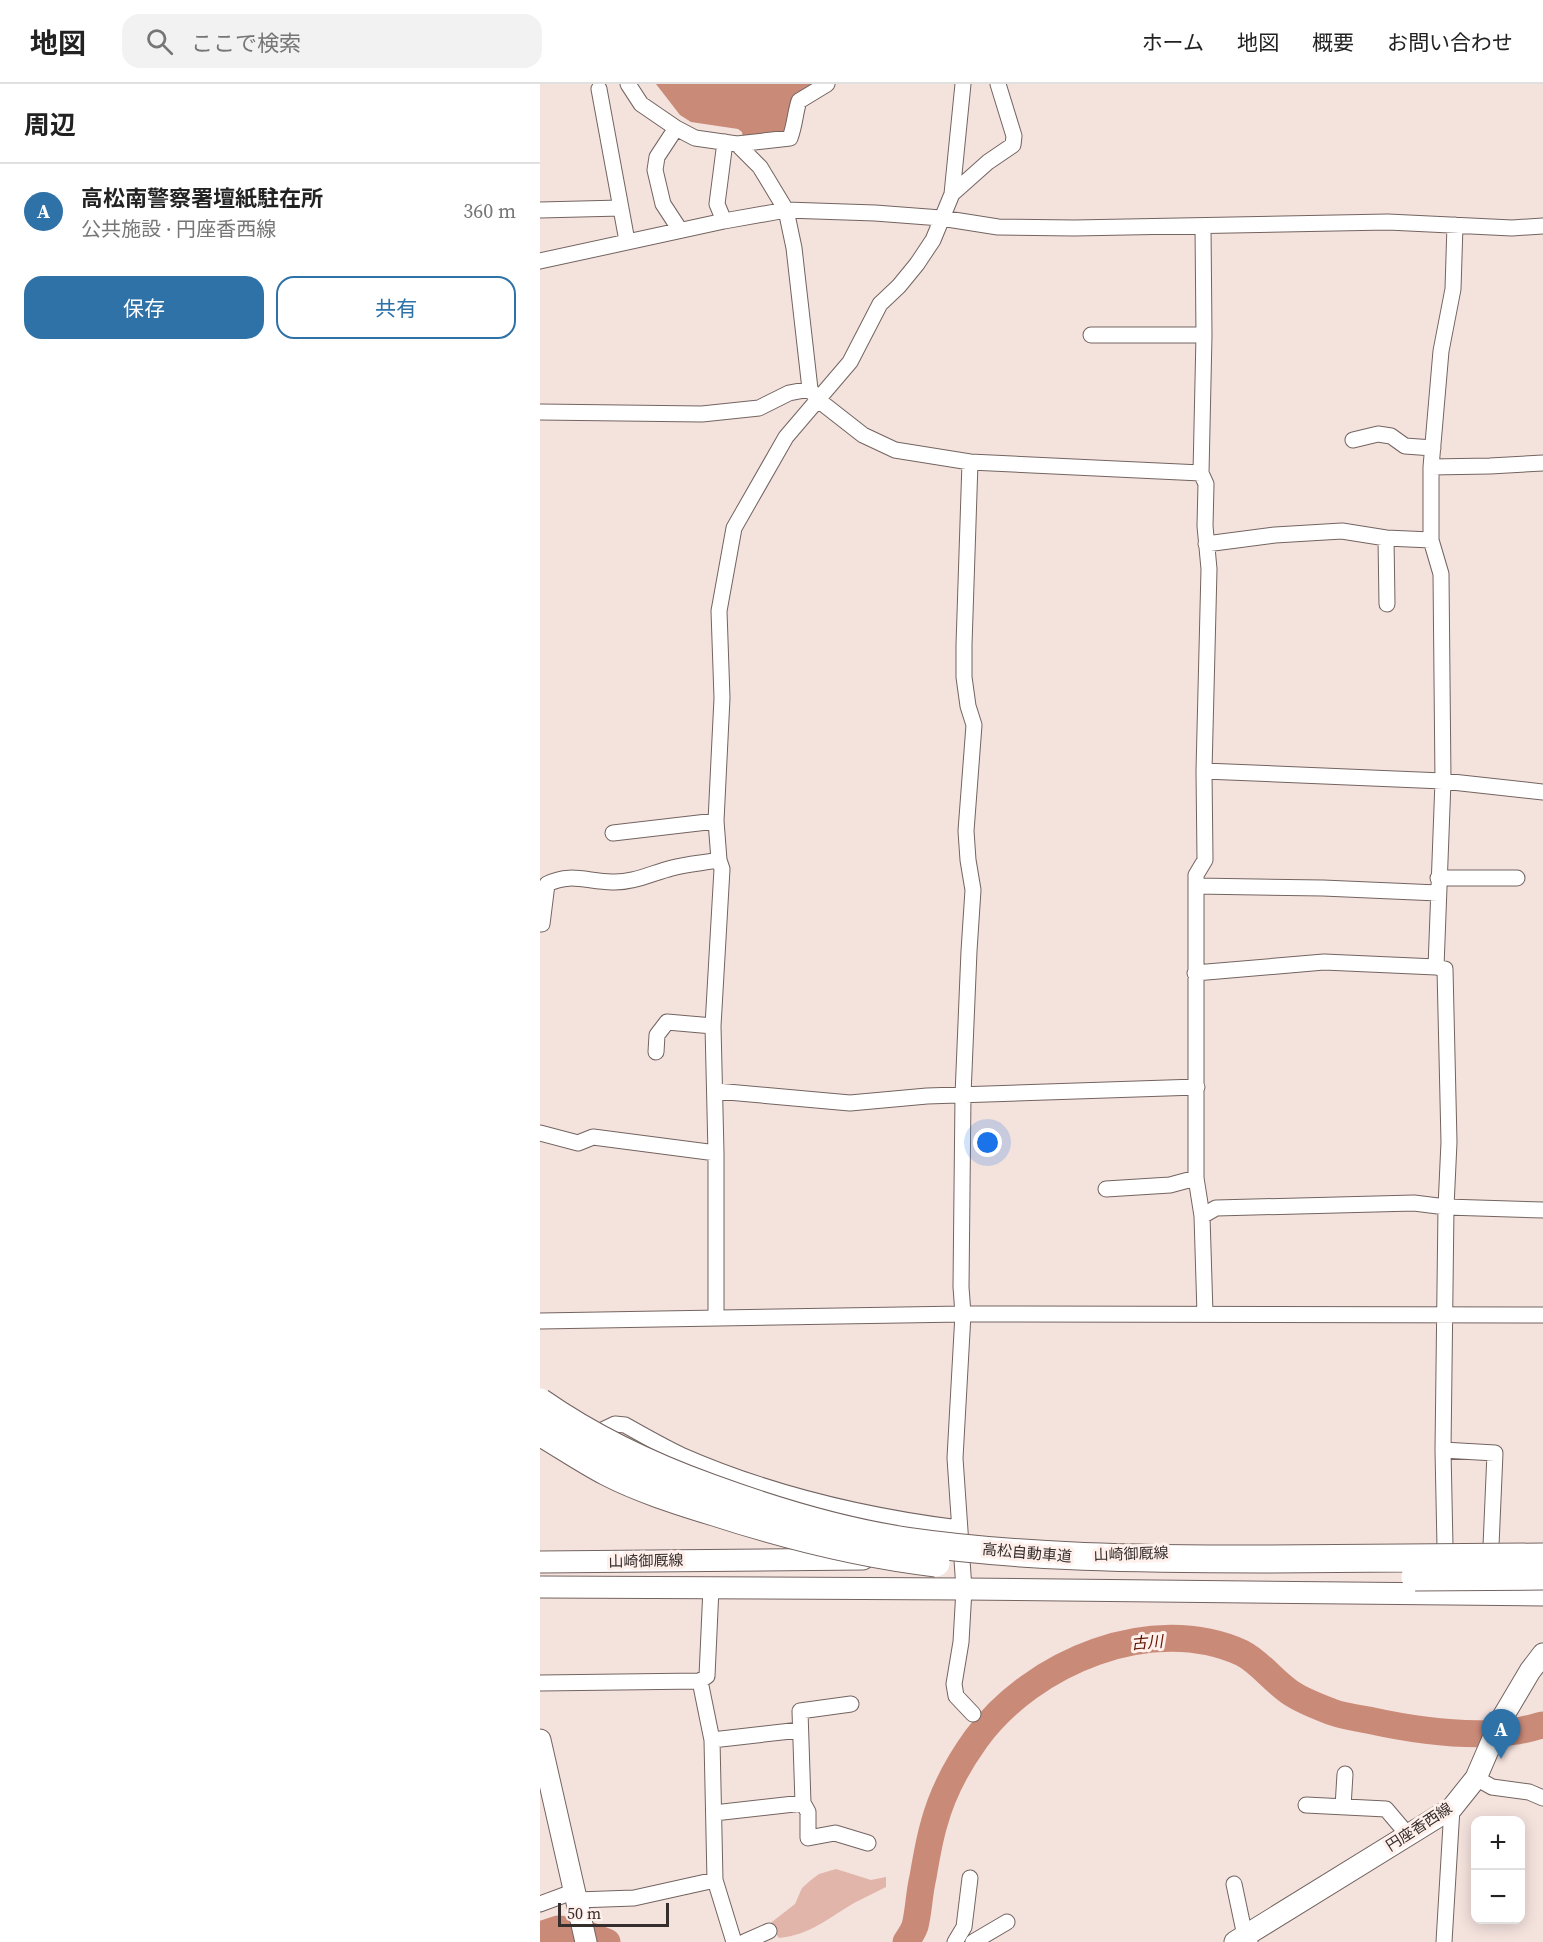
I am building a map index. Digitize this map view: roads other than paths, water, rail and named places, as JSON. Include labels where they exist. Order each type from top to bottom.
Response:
[{"type":"highway","name":"高松自動車道","points":[[540,1402],[566,1420],[626,1454],[694,1482],[771,1510],[827,1525],[904,1541],[1078,1558],[1543,1557]]},
{"type":"highway","name":"高松自動車道","points":[[540,1432],[608,1472],[677,1501],[823,1545],[893,1558],[1001,1571],[1075,1575],[1543,1576]]},
{"type":"main road","name":"山崎御厩線","points":[[540,1562],[962,1560],[1290,1548],[1543,1546]]},
{"type":"main road","name":"山崎御厩線","points":[[540,1587],[964,1589],[1543,1596]]},
{"type":"main road","name":"円座香西線","points":[[1244,1940],[1452,1808],[1476,1778],[1501,1720],[1530,1671],[1543,1654]]},
{"type":"main road","points":[[540,1740],[584,1933]]},
{"type":"street","points":[[628,84],[642,104],[676,128],[695,138],[731,143],[790,138],[795,126],[799,100],[827,84]]},
{"type":"street","points":[[716,1317],[716,1092],[713,1026],[722,869],[718,860],[716,821],[722,698],[719,611],[734,528],[786,437],[814,394],[850,362],[880,304],[918,264],[933,240],[952,194],[963,84]]},
{"type":"street","points":[[952,194],[988,162],[1013,145],[1014,136],[998,84]]},
{"type":"street","points":[[599,89],[627,241]]},
{"type":"street","points":[[676,128],[657,157],[655,170],[663,204],[680,230]]},
{"type":"street","points":[[731,143],[760,167],[786,210],[814,394]]},
{"type":"street","points":[[724,221],[717,204],[731,143]]},
{"type":"street","points":[[540,210],[621,208]]},
{"type":"street","points":[[540,261],[680,230],[786,210],[875,213],[998,227],[1074,228],[1388,222],[1512,228],[1543,226]]},
{"type":"street","points":[[1436,967],[1443,781],[1441,574],[1431,540],[1431,467],[1441,351],[1453,288],[1455,225]]},
{"type":"street","points":[[1203,226],[1204,335],[1201,473],[1206,484],[1205,526],[1209,568],[1204,771],[1205,860],[1196,875],[1195,973],[1196,1178],[1202,1216],[1205,1314]]},
{"type":"street","points":[[1090,335],[1204,335]]},
{"type":"street","points":[[540,412],[702,414],[759,408],[789,393],[814,394],[863,435],[895,450],[970,462],[1201,473]]},
{"type":"street","points":[[1353,440],[1378,434],[1391,436],[1405,446],[1433,448]]},
{"type":"street","points":[[970,462],[964,677],[968,706],[974,725],[966,831],[973,890],[963,1095],[961,1287],[963,1314],[958,1366],[955,1458],[964,1589],[961,1642],[954,1684],[956,1696],[973,1714]]},
{"type":"street","points":[[1431,467],[1543,463]]},
{"type":"street","points":[[1206,544],[1275,535],[1342,531],[1386,538],[1431,540]]},
{"type":"street","points":[[1386,538],[1387,604]]},
{"type":"street","points":[[1204,771],[1443,781],[1543,792]]},
{"type":"street","points":[[613,832],[716,821]]},
{"type":"street","points":[[540,924],[542,924],[547,884],[559,878],[585,878],[612,882],[637,879],[673,868],[718,860]]},
{"type":"street","points":[[1196,886],[1323,888],[1438,886],[1517,878]]},
{"type":"street","points":[[1195,973],[1324,962],[1445,969],[1449,1142],[1443,1450],[1445,1546]]},
{"type":"street","points":[[656,1053],[657,1035],[668,1022],[713,1026]]},
{"type":"street","points":[[716,1092],[849,1103],[963,1095],[1197,1087]]},
{"type":"street","points":[[540,1133],[578,1143],[593,1137],[716,1152]]},
{"type":"street","points":[[1106,1190],[1170,1185],[1196,1178]]},
{"type":"street","points":[[1202,1216],[1215,1208],[1414,1203],[1446,1207],[1543,1210]]},
{"type":"street","points":[[540,1321],[963,1314],[1543,1315]]},
{"type":"street","points":[[540,1448],[555,1452],[615,1424],[624,1425],[680,1455],[776,1490],[832,1506],[905,1521],[959,1528]]},
{"type":"street","points":[[1443,1450],[1495,1453],[1491,1546]]},
{"type":"street","points":[[540,1683],[700,1681],[707,1676],[711,1588]]},
{"type":"street","points":[[700,1681],[712,1740],[715,1880],[734,1942]]},
{"type":"street","points":[[851,1704],[800,1711],[803,1803],[808,1812],[808,1838],[835,1833],[868,1843]]},
{"type":"street","points":[[712,1740],[800,1730]]},
{"type":"street","points":[[1343,1807],[1345,1774]]},
{"type":"street","points":[[1476,1778],[1492,1787],[1529,1792],[1543,1798]]},
{"type":"street","points":[[714,1814],[803,1803]]},
{"type":"street","points":[[1306,1804],[1386,1809],[1408,1835]]},
{"type":"street","points":[[1444,1942],[1452,1808]]},
{"type":"street","points":[[955,1942],[964,1927],[970,1878]]},
{"type":"street","points":[[540,1904],[576,1895],[634,1898],[715,1880]]},
{"type":"street","points":[[1234,1884],[1244,1940]]},
{"type":"street","points":[[973,1942],[1007,1922]]},
{"type":"street","points":[[744,1942],[769,1931]]},
{"type":"waterway","name":"古川","points":[[906,1942],[915,1926],[937,1813],[951,1780],[969,1749],[1000,1712],[1029,1687],[1061,1667],[1096,1652],[1133,1642],[1170,1638],[1207,1642],[1242,1653],[1291,1693],[1311,1704],[1341,1715],[1404,1727],[1480,1734],[1520,1731],[1543,1725]]},
{"type":"waterway","name":"古川","points":[[540,1935],[558,1929],[581,1932],[607,1942]]},
{"type":"place","name":"高松南警察署壇紙駐在所","points":[[1501,1759]]}]
